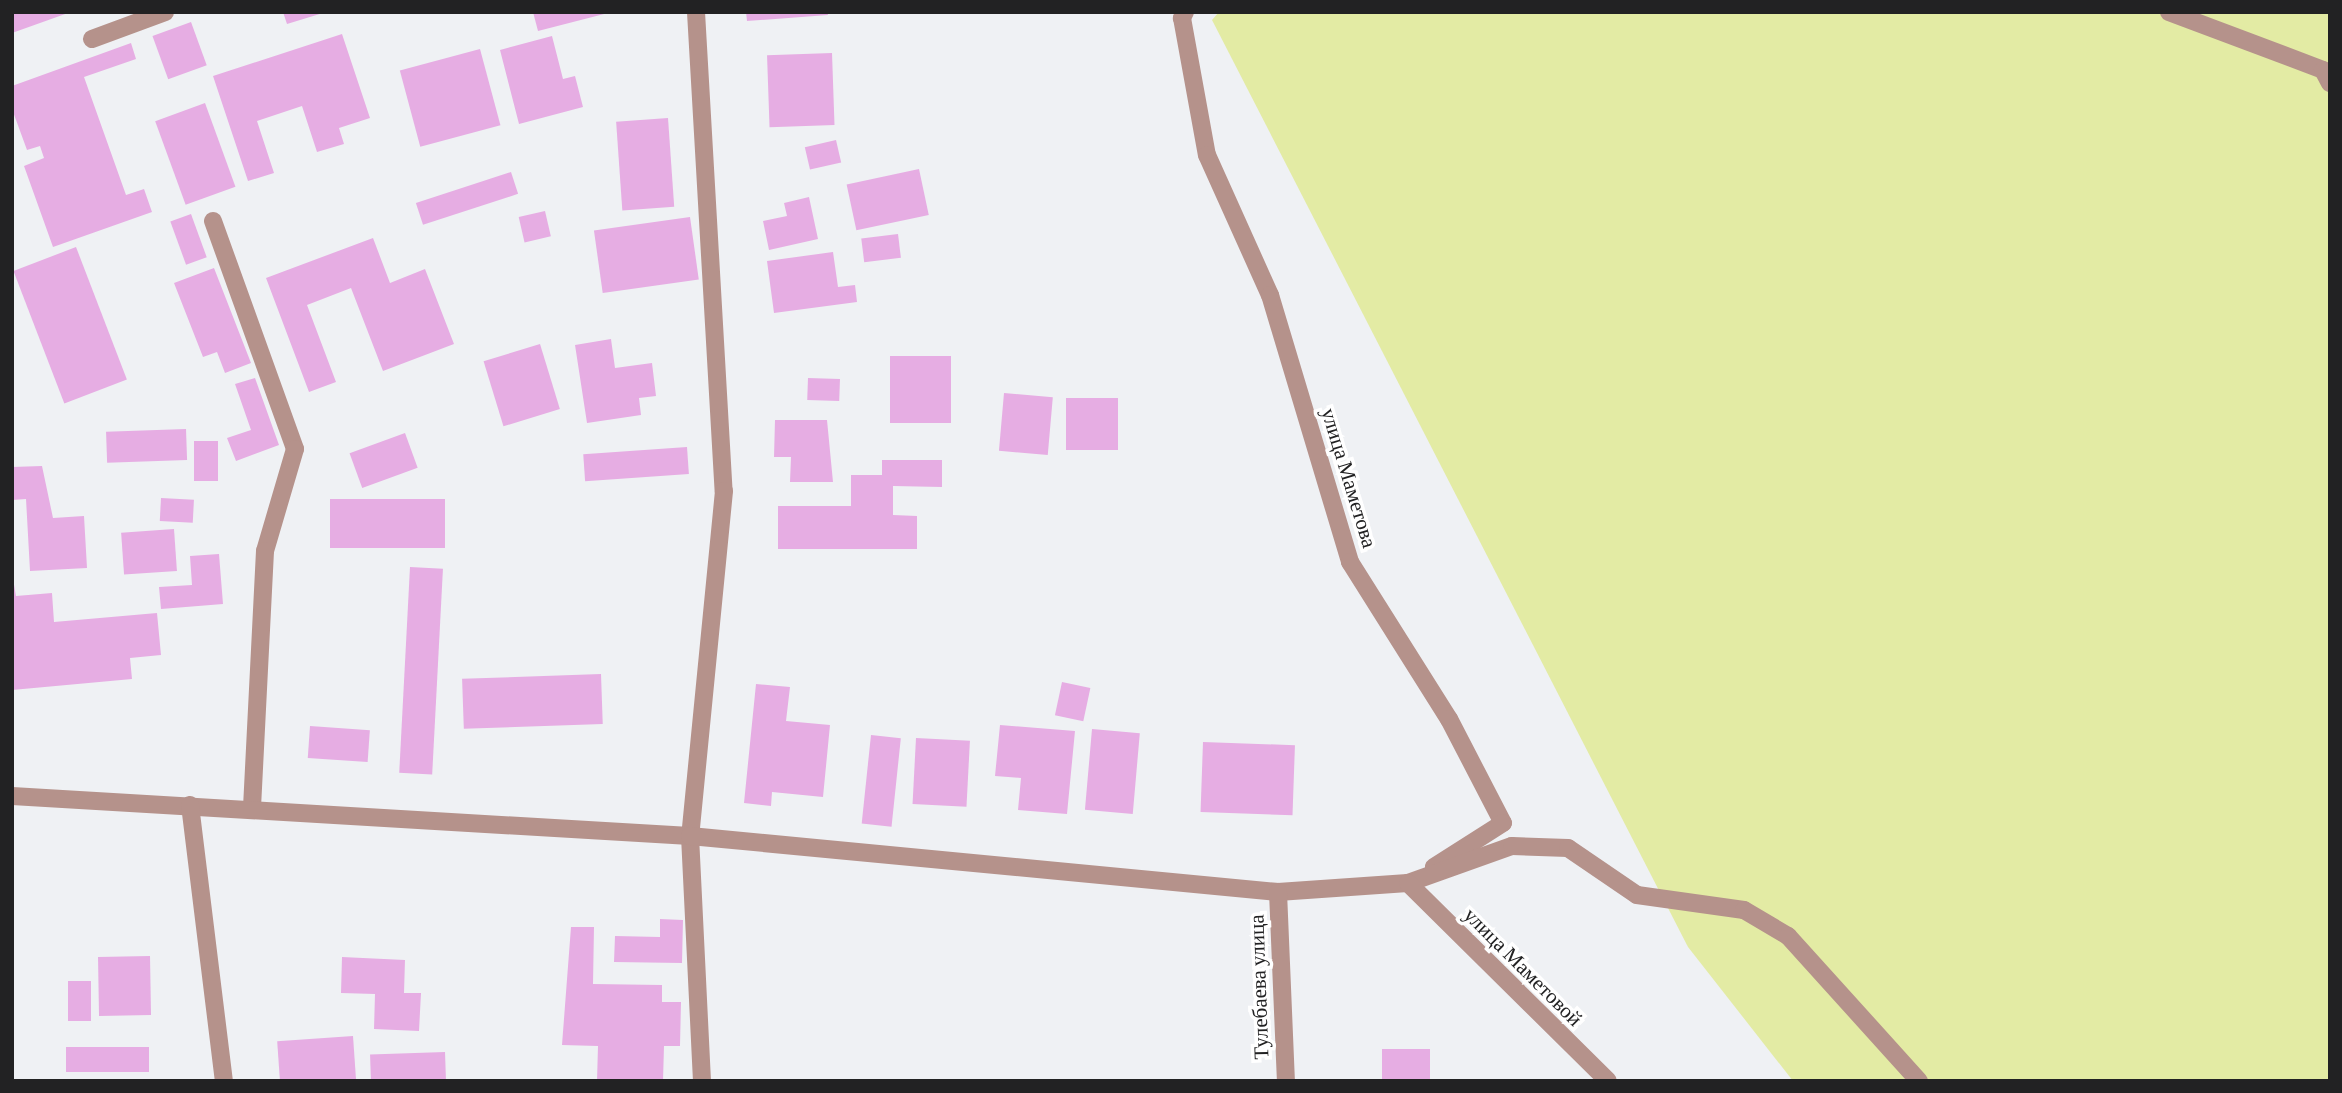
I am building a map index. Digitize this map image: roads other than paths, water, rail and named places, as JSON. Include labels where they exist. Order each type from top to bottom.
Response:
[{"type":"street","points":[[92,39],[165,12]]},
{"type":"street","points":[[696,12],[724,491],[690,836],[702,1081]]},
{"type":"street","name":"улица Маметова","points":[[1185,12],[1182,18],[1207,155],[1270,295],[1350,562],[1449,719],[1503,823],[1408,883]]},
{"type":"street","points":[[2169,12],[2323,70],[2330,83]]},
{"type":"street","points":[[214,221],[295,449],[265,551],[252,807]]},
{"type":"street","points":[[12,796],[252,807],[690,836],[1278,892],[1408,883],[1512,846],[1568,848],[1637,895],[1744,910],[1788,936],[1919,1081]]},
{"type":"street","points":[[190,805],[224,1081]]},
{"type":"street","name":"улица Маметовой","points":[[1408,883],[1608,1081]]},
{"type":"street","name":"Тулебаева улица","points":[[1278,892],[1286,1081]]}]
